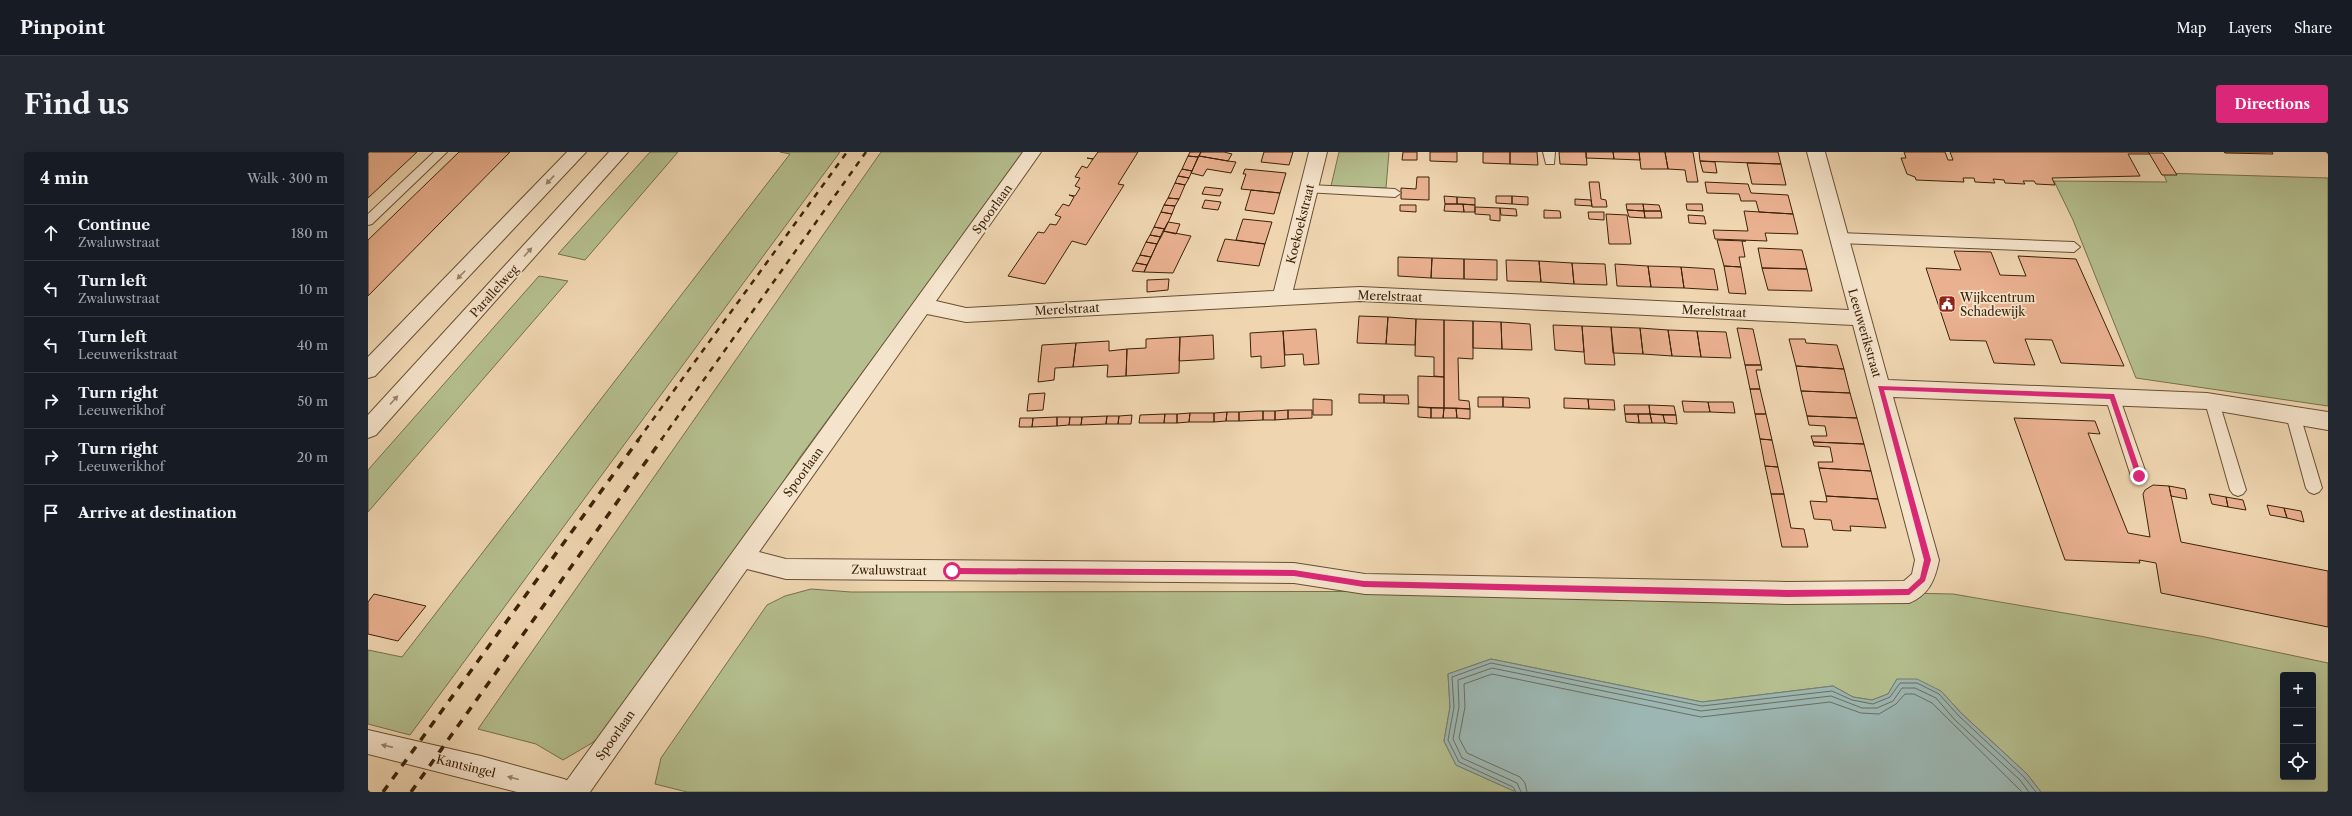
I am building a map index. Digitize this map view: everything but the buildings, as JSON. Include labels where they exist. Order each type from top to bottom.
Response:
[{"type":"street","points":[[368,370],[577,152]]},
{"type":"street","name":"Parallelweg","points":[[368,429],[619,152]]},
{"type":"street","name":"Spoorlaan","points":[[574,792],[1032,152]]},
{"type":"street","name":"Koekoekstraat","points":[[1282,297],[1318,152]]},
{"type":"street","name":"Leeuwerikstraat","points":[[1816,152],[1927,560]]},
{"type":"street","name":"Merelstraat","points":[[922,306],[966,315],[1360,294],[1860,318]]},
{"type":"street","points":[[1880,388],[2112,396],[2212,402],[2328,421]]},
{"type":"street","name":"Zwaluwstraat","points":[[742,557],[786,569],[1294,573],[1364,584],[1787,594],[1909,592],[1923,579],[1927,560]]},
{"type":"street","name":"Kantsingel","points":[[368,742],[481,769],[564,792]]},
{"type":"lane","points":[[368,221],[441,152]]},
{"type":"lane","points":[[1308,189],[1395,193]]},
{"type":"lane","points":[[1839,238],[2074,247]]},
{"type":"lane","points":[[2112,396],[2139,476]]},
{"type":"lane","points":[[2212,402],[2238,490]]},
{"type":"lane","points":[[2293,415],[2314,488]]},
{"type":"green space","points":[[650,152],[678,152],[585,260],[558,254]]},
{"type":"green space","points":[[780,152],[840,152],[410,735],[368,724],[368,650],[402,657],[790,154]]},
{"type":"green space","points":[[881,152],[1025,152],[800,457],[736,551],[697,600],[612,725],[592,743],[563,760],[536,744],[478,729]]},
{"type":"green space","points":[[1339,152],[1389,152],[1386,188],[1331,186]]},
{"type":"green space","points":[[2163,173],[2328,178],[2328,406],[2136,378],[2073,220],[2054,181],[2167,182]]},
{"type":"green space","points":[[539,276],[568,281],[368,512],[368,470]]},
{"type":"green space","points":[[811,589],[851,592],[1801,591],[1953,594],[2205,637],[2328,663],[2328,792],[2041,792],[2027,774],[1961,713],[1941,691],[1897,679],[1888,694],[1872,700],[1853,697],[1833,686],[1702,702],[1491,659],[1448,674],[1450,707],[1444,741],[1456,765],[1516,792],[687,792],[655,784],[661,758],[767,605],[785,596]]},
{"type":"water","points":[[1491,659],[1702,702],[1833,686],[1853,697],[1872,700],[1888,694],[1897,679],[1917,679],[1941,691],[1961,713],[2027,774],[2041,792],[1516,792],[1456,765],[1444,741],[1450,707],[1448,674]]},
{"type":"railway","points":[[638,440],[847,152]]},
{"type":"railway","points":[[661,440],[866,152]]},
{"type":"railway","points":[[383,792],[639,439]]},
{"type":"railway","points":[[411,792],[662,439]]},
{"type":"place","name":"Wijkcentrum Schadewijk","points":[[1947,304]]},
{"type":"route","points":[[952,571],[1294,573],[1364,584],[1787,594],[1909,592],[1923,579],[1927,560],[1880,388],[2112,396],[2139,476]]}]
